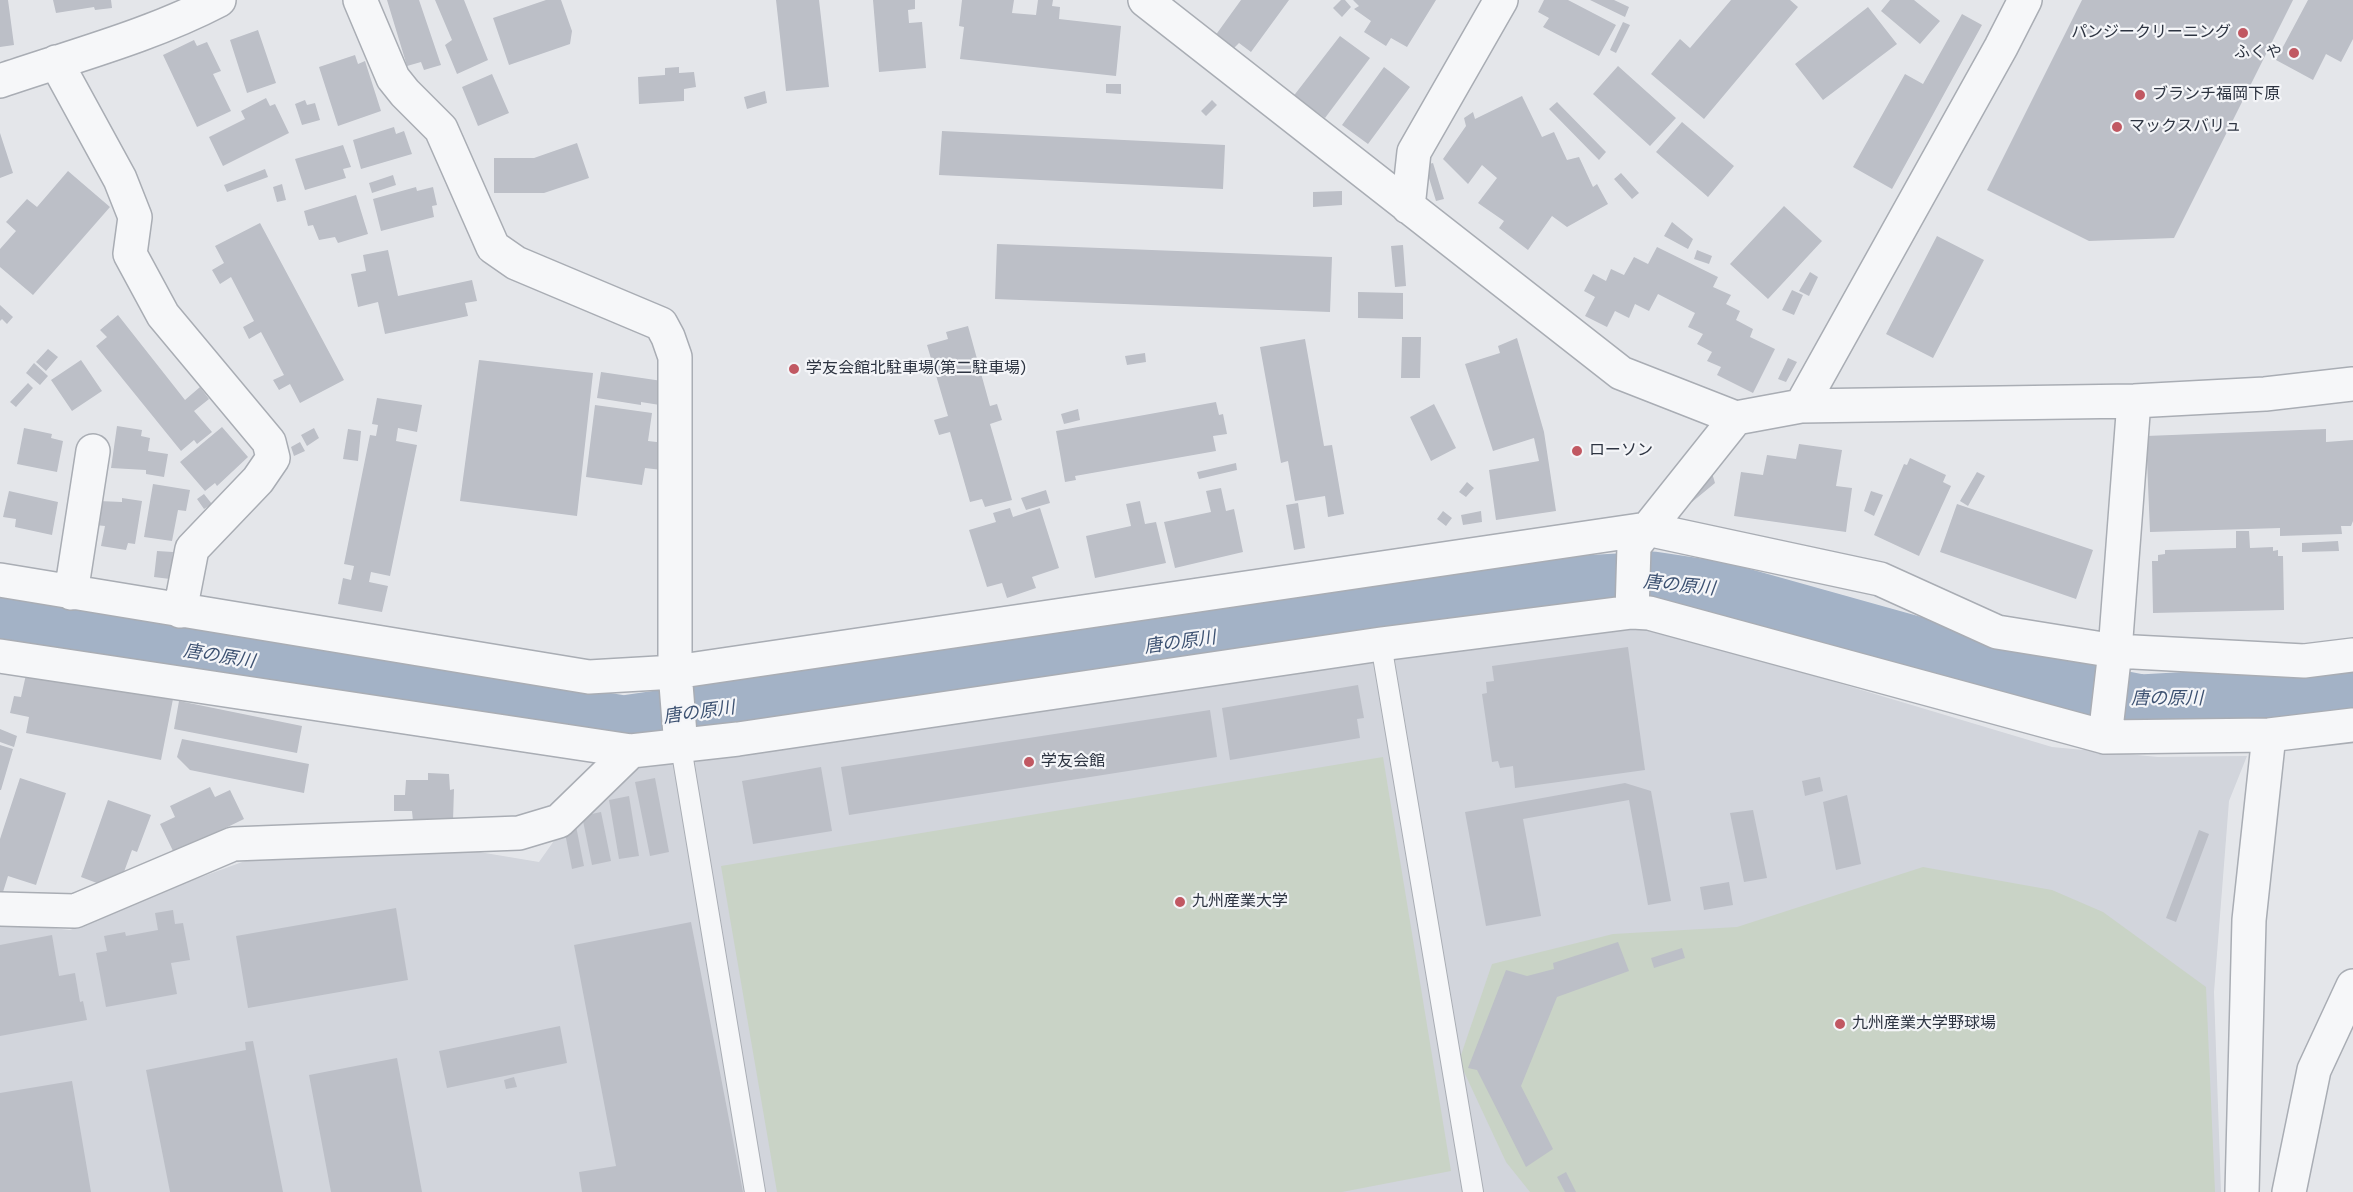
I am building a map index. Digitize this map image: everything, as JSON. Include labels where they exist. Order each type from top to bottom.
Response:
[{"type":"street","points":[[0,81],[126,39],[194,13],[219,0]]},
{"type":"street","points":[[360,0],[393,78],[441,129],[493,247],[516,263],[661,324],[668,337],[675,357],[675,672],[681,747]]},
{"type":"street","points":[[1145,0],[1621,374],[1736,418],[1801,406],[2134,401],[2265,394],[2353,384]]},
{"type":"street","points":[[1408,207],[1414,152],[1501,0]]},
{"type":"street","points":[[1801,406],[2025,0]]},
{"type":"street","points":[[56,62],[120,179],[135,217],[130,254],[163,315],[269,442],[273,458],[258,480],[192,549],[180,611]]},
{"type":"street","points":[[2105,736],[2115,651],[2134,401]]},
{"type":"street","points":[[1632,605],[1640,537],[1736,418]]},
{"type":"street","points":[[71,593],[93,451]]},
{"type":"street","points":[[0,580],[589,677],[675,672],[1640,537],[1880,579],[1998,632],[2115,651],[2304,661],[2353,655]]},
{"type":"street","points":[[0,656],[631,751],[681,747],[1632,605],[1660,616],[2105,736],[2269,735],[2353,725]]},
{"type":"street","points":[[2242,1192],[2249,920],[2269,735]]},
{"type":"street","points":[[0,909],[75,911],[233,844],[519,833],[560,821],[631,751]]},
{"type":"street","points":[[2289,1192],[2314,1070],[2353,986]]},
{"type":"lane","points":[[1381,644],[1468,1191]]},
{"type":"lane","points":[[681,747],[755,1192]]},
{"type":"shaded area","name":"九州産業大学","points":[[1641,624],[2052,747],[2158,757],[2247,756],[2229,801],[2214,992],[2221,1192],[0,1192],[0,922],[70,930],[171,888],[267,853],[467,850],[539,862],[556,838],[641,763],[1346,667]]},
{"type":"shaded area","points":[[1383,757],[1451,1171],[1342,1192],[777,1192],[721,866]]},
{"type":"shaded area","name":"九州産業大学野球場","points":[[1923,867],[2052,890],[2103,912],[2206,987],[2215,1192],[1530,1192],[1506,1162],[1459,1061],[1492,964],[1613,934],[1737,927]]},
{"type":"building","points":[[0,0],[8,0],[14,45],[0,47]]},
{"type":"building","points":[[53,0],[111,0],[112,8],[95,10],[94,7],[56,13]]},
{"type":"building","points":[[387,0],[419,0],[441,65],[424,70],[421,62],[407,66]]},
{"type":"building","points":[[435,0],[464,0],[488,60],[457,74],[445,45],[452,40]]},
{"type":"building","points":[[546,0],[561,0],[572,31],[570,44],[509,65],[493,18]]},
{"type":"building","points":[[776,0],[819,0],[829,87],[786,91]]},
{"type":"building","points":[[873,0],[915,0],[915,9],[908,10],[909,23],[922,22],[926,68],[879,72]]},
{"type":"building","points":[[962,0],[1014,0],[1012,13],[1036,15],[1038,0],[1053,0],[1052,6],[1060,7],[1059,19],[1121,26],[1116,76],[960,59],[964,27],[959,26]]},
{"type":"building","points":[[1241,0],[1289,0],[1251,52],[1239,43],[1233,49],[1215,36]]},
{"type":"building","points":[[1341,0],[1345,0],[1351,7],[1342,17],[1333,8]]},
{"type":"building","points":[[1353,0],[1436,0],[1407,47],[1391,38],[1386,46],[1364,32],[1371,21],[1354,9],[1359,6]]},
{"type":"building","points":[[1544,0],[1568,0],[1616,25],[1599,56],[1543,27],[1549,18],[1538,12]]},
{"type":"building","points":[[1590,0],[1614,0],[1629,7],[1625,17]]},
{"type":"building","points":[[1731,0],[1790,0],[1798,7],[1704,119],[1651,74],[1680,39],[1690,48]]},
{"type":"building","points":[[1890,0],[1914,0],[1940,21],[1920,44],[1881,11]]},
{"type":"building","name":"ブランチ福岡下原","points":[[2082,0],[2293,0],[2174,238],[2089,241],[1987,190]]},
{"type":"building","name":"ブランチ福岡下原","points":[[2308,0],[2353,0],[2353,39],[2341,62],[2326,54],[2313,80],[2276,60]]},
{"type":"building","points":[[1868,7],[1897,44],[1823,100],[1795,64]]},
{"type":"building","points":[[1962,14],[1982,25],[1892,189],[1853,167],[1905,74],[1923,84]]},
{"type":"building","points":[[1623,22],[1630,25],[1616,53],[1610,50]]},
{"type":"building","points":[[258,30],[276,83],[247,93],[230,40]]},
{"type":"building","points":[[1340,36],[1370,58],[1325,118],[1311,108],[1308,112],[1292,98]]},
{"type":"building","points":[[194,40],[197,46],[207,42],[221,71],[213,74],[231,111],[197,127],[163,55]]},
{"type":"building","points":[[355,55],[358,64],[365,61],[381,111],[338,126],[319,67]]},
{"type":"building","points":[[1618,66],[1676,118],[1650,146],[1593,94]]},
{"type":"building","points":[[679,67],[679,73],[694,72],[696,87],[684,89],[684,101],[639,104],[638,77],[665,75],[665,68]]},
{"type":"building","points":[[1384,67],[1410,87],[1368,144],[1342,125]]},
{"type":"building","points":[[492,74],[509,113],[478,126],[462,87]]},
{"type":"building","points":[[1106,84],[1121,84],[1121,94],[1106,93]]},
{"type":"building","points":[[765,91],[767,103],[747,109],[744,97]]},
{"type":"building","points":[[1522,96],[1542,137],[1554,132],[1567,160],[1579,157],[1593,187],[1597,184],[1608,204],[1567,227],[1552,216],[1528,250],[1499,228],[1504,221],[1478,203],[1497,178],[1482,165],[1468,184],[1443,159],[1466,126],[1464,118],[1473,112],[1475,119]]},
{"type":"building","points":[[266,98],[270,106],[275,104],[289,133],[223,166],[209,137],[245,119],[241,111]]},
{"type":"building","points":[[305,100],[307,105],[315,103],[320,120],[302,125],[295,104]]},
{"type":"building","points":[[1212,100],[1217,105],[1206,116],[1201,111]]},
{"type":"building","points":[[1557,102],[1606,152],[1599,160],[1549,109]]},
{"type":"building","points":[[1682,122],[1734,166],[1708,197],[1656,152]]},
{"type":"building","points":[[394,127],[396,134],[404,131],[412,154],[361,169],[353,140]]},
{"type":"building","points":[[942,131],[1225,145],[1223,189],[939,175]]},
{"type":"building","points":[[0,133],[13,173],[0,178]]},
{"type":"building","points":[[577,143],[589,178],[544,193],[494,193],[494,158],[534,158]]},
{"type":"building","points":[[343,145],[351,167],[343,169],[346,178],[305,190],[295,159]]},
{"type":"building","points":[[1433,163],[1444,199],[1436,201],[1425,165]]},
{"type":"building","points":[[265,169],[268,177],[227,192],[224,185]]},
{"type":"building","points":[[68,171],[110,207],[33,295],[0,267],[0,249],[16,231],[6,222],[27,199],[37,207]]},
{"type":"building","points":[[1621,173],[1639,193],[1632,199],[1614,179]]},
{"type":"building","points":[[393,175],[396,185],[372,193],[369,183]]},
{"type":"building","points":[[282,184],[286,200],[277,202],[273,187]]},
{"type":"building","points":[[416,187],[417,191],[433,187],[437,205],[432,206],[434,217],[381,231],[373,199]]},
{"type":"building","points":[[1342,191],[1342,205],[1313,207],[1313,192]]},
{"type":"building","points":[[356,195],[368,234],[338,243],[335,237],[319,240],[313,225],[308,226],[304,211]]},
{"type":"building","points":[[1784,206],[1822,241],[1768,299],[1730,264]]},
{"type":"building","points":[[1672,222],[1693,239],[1688,249],[1664,236]]},
{"type":"building","points":[[260,223],[344,380],[300,403],[290,384],[279,390],[273,380],[284,375],[261,332],[249,339],[243,327],[254,321],[231,277],[220,284],[212,270],[224,263],[215,246]]},
{"type":"building","points":[[1937,236],[1984,260],[1933,358],[1886,334]]},
{"type":"building","points":[[997,244],[1332,257],[1330,312],[995,299]]},
{"type":"building","points":[[1403,245],[1406,286],[1395,287],[1391,246]]},
{"type":"building","points":[[1657,247],[1718,277],[1713,287],[1731,295],[1726,304],[1740,311],[1736,320],[1753,329],[1750,337],[1775,349],[1753,393],[1717,375],[1721,367],[1707,361],[1712,352],[1697,344],[1703,334],[1688,327],[1695,313],[1658,294],[1649,311],[1635,304],[1629,318],[1615,311],[1607,327],[1585,316],[1595,297],[1584,291],[1593,274],[1606,281],[1611,269],[1624,275],[1634,257],[1648,264]]},
{"type":"building","points":[[388,250],[398,296],[472,280],[477,301],[465,303],[468,316],[385,334],[378,302],[358,307],[351,274],[366,271],[363,255]]},
{"type":"building","points":[[1697,250],[1712,256],[1709,264],[1694,259]]},
{"type":"building","points":[[1810,272],[1818,277],[1809,296],[1799,291]]},
{"type":"building","points":[[1792,290],[1803,295],[1794,315],[1782,310]]},
{"type":"building","points":[[1358,292],[1403,293],[1403,319],[1358,318]]},
{"type":"building","points":[[0,305],[13,317],[7,324],[2,319],[0,321]]},
{"type":"building","points":[[118,315],[185,400],[200,387],[209,399],[194,411],[212,432],[197,444],[194,440],[181,451],[96,346],[107,337],[100,330]]},
{"type":"building","points":[[968,326],[990,406],[997,404],[1002,420],[990,424],[1012,500],[985,507],[982,499],[970,502],[950,432],[939,435],[934,420],[948,416],[927,345],[948,339],[946,332]]},
{"type":"building","points":[[1402,337],[1421,337],[1420,378],[1401,378]]},
{"type":"building","points":[[1517,338],[1544,432],[1556,511],[1496,520],[1489,470],[1539,461],[1534,438],[1493,451],[1465,364],[1500,353],[1498,346]]},
{"type":"building","points":[[1305,339],[1324,446],[1332,445],[1344,514],[1328,517],[1325,496],[1295,501],[1288,461],[1281,463],[1260,347]]},
{"type":"building","points":[[48,349],[58,357],[46,371],[36,362]]},
{"type":"building","points":[[1145,353],[1146,362],[1127,365],[1125,356]]},
{"type":"building","points":[[1788,358],[1797,362],[1786,382],[1778,379]]},
{"type":"building","points":[[81,360],[102,391],[72,411],[51,380]]},
{"type":"building","points":[[479,360],[593,373],[577,516],[460,501]]},
{"type":"building","points":[[34,363],[48,376],[40,385],[26,373]]},
{"type":"building","points":[[601,372],[669,382],[666,406],[641,402],[641,405],[597,398]]},
{"type":"building","points":[[28,383],[33,388],[16,407],[10,402]]},
{"type":"building","points":[[377,398],[422,405],[417,432],[398,428],[396,441],[417,445],[390,576],[371,572],[369,582],[388,586],[382,612],[338,604],[343,578],[351,580],[354,566],[344,564],[370,435],[376,436],[378,425],[372,424]]},
{"type":"building","points":[[1216,402],[1219,415],[1223,414],[1227,434],[1213,436],[1216,451],[1075,476],[1076,480],[1065,482],[1056,431]]},
{"type":"building","points":[[1434,404],[1456,448],[1431,461],[1410,417]]},
{"type":"building","points":[[595,405],[652,413],[648,441],[665,443],[662,470],[645,468],[642,485],[586,477]]},
{"type":"building","points":[[1078,409],[1080,420],[1064,424],[1061,414]]},
{"type":"building","points":[[117,426],[142,430],[141,436],[150,438],[148,451],[168,454],[164,477],[146,474],[146,470],[111,468]]},
{"type":"building","points":[[222,427],[248,457],[217,486],[215,483],[205,491],[180,462]]},
{"type":"building","points":[[24,428],[52,434],[51,438],[63,441],[57,472],[17,464]]},
{"type":"building","points":[[314,428],[319,438],[307,446],[301,435]]},
{"type":"building","points":[[348,429],[361,431],[358,461],[343,459]]},
{"type":"building","points":[[2326,429],[2326,442],[2353,440],[2353,521],[2351,526],[2341,526],[2342,534],[2280,536],[2280,528],[2150,532],[2146,436]]},
{"type":"building","points":[[300,442],[305,451],[294,456],[291,447]]},
{"type":"building","points":[[1799,444],[1842,450],[1836,486],[1852,488],[1846,532],[1734,516],[1741,472],[1763,475],[1767,455],[1796,459]]},
{"type":"building","points":[[1910,458],[1946,475],[1943,482],[1951,486],[1919,556],[1874,535],[1904,464],[1907,465]]},
{"type":"building","points":[[1236,463],[1237,470],[1199,479],[1197,472]]},
{"type":"building","points":[[1977,472],[1985,476],[1968,506],[1960,501]]},
{"type":"building","points":[[1712,473],[1715,483],[1692,502],[1686,496]]},
{"type":"building","points":[[1467,482],[1474,488],[1466,497],[1459,492]]},
{"type":"building","points":[[153,484],[190,490],[186,511],[178,510],[172,541],[144,537]]},
{"type":"building","points":[[1221,488],[1226,511],[1234,509],[1243,552],[1175,568],[1164,522],[1211,512],[1206,491]]},
{"type":"building","points":[[1046,490],[1050,503],[1026,510],[1021,498]]},
{"type":"building","points":[[9,491],[58,502],[52,535],[15,527],[16,519],[3,517]]},
{"type":"building","points":[[1871,491],[1883,495],[1874,516],[1864,511]]},
{"type":"building","points":[[204,494],[212,504],[204,509],[197,499]]},
{"type":"building","points":[[122,498],[142,501],[135,544],[128,543],[126,550],[101,546],[105,526],[95,525],[99,501],[122,502]]},
{"type":"building","points":[[1140,501],[1145,524],[1156,522],[1166,563],[1095,578],[1086,536],[1131,526],[1126,504]]},
{"type":"building","points":[[1298,503],[1305,548],[1294,550],[1286,505]]},
{"type":"building","points":[[1957,504],[2093,550],[2076,599],[1940,552]]},
{"type":"building","points":[[1010,508],[1013,517],[1040,508],[1059,568],[1032,577],[1036,588],[1007,598],[1002,583],[987,587],[969,530],[996,522],[993,513]]},
{"type":"building","points":[[1443,511],[1452,518],[1446,526],[1437,519]]},
{"type":"building","points":[[1481,511],[1482,522],[1463,525],[1461,515]]},
{"type":"building","points":[[2236,531],[2249,531],[2250,548],[2273,547],[2273,551],[2278,550],[2278,556],[2283,556],[2284,610],[2153,613],[2152,561],[2158,561],[2158,555],[2165,554],[2165,550],[2236,548]]},
{"type":"building","points":[[2338,541],[2339,551],[2302,552],[2302,543]]},
{"type":"building","points":[[157,551],[173,552],[170,579],[154,577]]},
{"type":"building","points":[[1628,647],[1645,770],[1515,788],[1513,766],[1500,768],[1498,761],[1492,762],[1482,694],[1487,693],[1486,682],[1494,681],[1492,666]]},
{"type":"building","points":[[27,670],[173,699],[161,760],[26,733],[29,717],[10,713],[14,696],[21,697]]},
{"type":"building","points":[[1358,685],[1364,718],[1357,719],[1360,738],[1230,760],[1222,708]]},
{"type":"building","points":[[179,701],[302,726],[297,753],[174,729]]},
{"type":"building","name":"学友会館","points":[[1210,710],[1217,757],[849,815],[841,767]]},
{"type":"building","points":[[0,729],[17,736],[14,747],[0,742]]},
{"type":"building","points":[[182,739],[309,764],[304,793],[190,770],[177,757]]},
{"type":"building","points":[[0,745],[13,749],[1,790],[0,790]]},
{"type":"building","points":[[821,767],[832,831],[753,844],[742,781]]},
{"type":"building","points":[[428,773],[449,774],[450,790],[454,789],[453,821],[413,821],[412,811],[394,811],[394,795],[405,795],[406,780],[428,780]]},
{"type":"building","points":[[1820,777],[1823,791],[1805,796],[1802,781]]},
{"type":"building","points":[[20,778],[66,793],[36,885],[8,876],[3,892],[0,891],[0,839]]},
{"type":"building","points":[[655,778],[669,852],[650,856],[635,782]]},
{"type":"building","points":[[1625,783],[1651,791],[1671,901],[1648,905],[1629,800],[1523,819],[1541,916],[1486,926],[1465,812]]},
{"type":"building","points":[[210,787],[215,797],[230,790],[244,819],[174,853],[160,824],[175,817],[170,806]]},
{"type":"building","points":[[1847,795],[1861,864],[1836,870],[1823,802]]},
{"type":"building","points":[[629,796],[639,856],[619,859],[609,800]]},
{"type":"building","points":[[108,800],[151,815],[137,852],[132,850],[121,880],[110,888],[81,877]]},
{"type":"building","points":[[1753,810],[1767,878],[1744,882],[1730,813]]},
{"type":"building","points":[[601,812],[611,861],[592,865],[582,816]]},
{"type":"building","points":[[576,826],[584,866],[572,869],[564,828]]},
{"type":"building","points":[[2199,830],[2209,834],[2176,922],[2166,918]]},
{"type":"building","points":[[1729,882],[1733,905],[1704,910],[1700,887]]},
{"type":"building","points":[[396,908],[408,980],[248,1008],[236,936]]},
{"type":"building","points":[[173,910],[175,924],[183,923],[190,960],[171,963],[177,994],[106,1007],[96,953],[107,951],[104,936],[125,932],[126,936],[158,930],[155,913]]},
{"type":"building","points":[[691,922],[743,1192],[582,1192],[579,1172],[616,1166],[574,945]]},
{"type":"building","points":[[52,935],[59,976],[75,973],[80,1002],[83,1001],[87,1020],[0,1036],[0,945]]},
{"type":"building","points":[[1618,942],[1629,971],[1557,997],[1521,1086],[1553,1149],[1526,1167],[1477,1070],[1468,1068],[1506,970],[1527,976],[1554,969],[1553,963]]},
{"type":"building","points":[[1682,948],[1685,958],[1654,968],[1651,958]]},
{"type":"building","points":[[560,1026],[567,1063],[447,1088],[439,1051]]},
{"type":"building","points":[[253,1041],[283,1192],[170,1192],[146,1070],[246,1050],[245,1042]]},
{"type":"building","points":[[397,1058],[422,1192],[331,1192],[309,1075]]},
{"type":"building","points":[[514,1077],[517,1087],[506,1089],[504,1080]]},
{"type":"building","points":[[72,1081],[91,1192],[0,1192],[0,1093]]},
{"type":"building","points":[[1566,1172],[1576,1192],[1565,1192],[1557,1177]]},
{"type":"waterway","name":"唐の原川","points":[[0,620],[624,724],[1584,584],[1652,580],[1719,590],[2080,691],[2141,703],[2353,691]]},
{"type":"place","name":"パンジークリーニング","points":[[2243,33]]},
{"type":"place","name":"ふくや","points":[[2294,53]]},
{"type":"place","name":"ブランチ福岡下原","points":[[2140,95]]},
{"type":"place","name":"マックスバリュ","points":[[2117,127]]},
{"type":"place","name":"学友会館北駐車場(第二駐車場)","points":[[794,369]]},
{"type":"place","name":"ローソン","points":[[1577,451]]},
{"type":"place","name":"学友会館","points":[[1029,762]]},
{"type":"place","name":"九州産業大学","points":[[1180,902]]},
{"type":"place","name":"九州産業大学野球場","points":[[1840,1024]]}]
